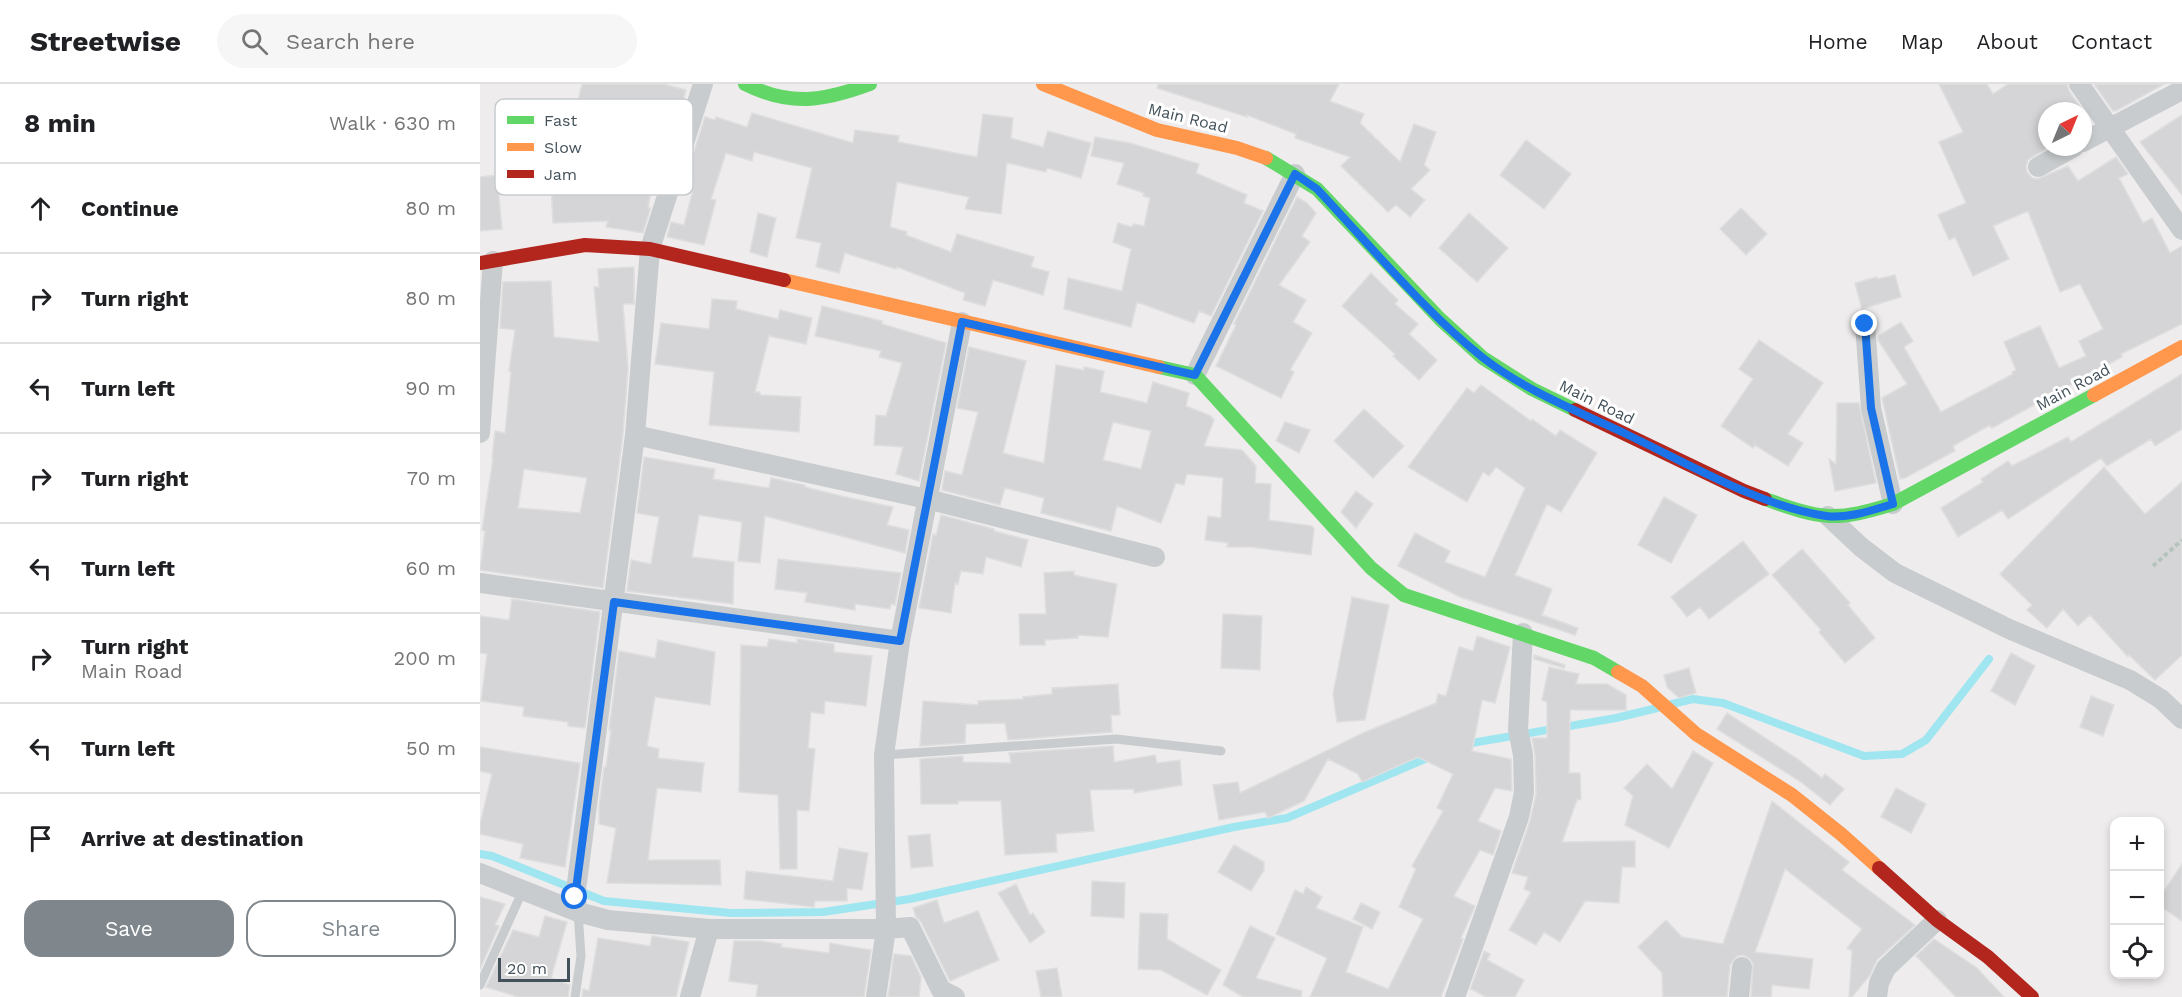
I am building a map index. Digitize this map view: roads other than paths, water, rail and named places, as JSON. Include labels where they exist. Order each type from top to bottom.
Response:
[{"type":"street","points":[[693,115],[703,84]]},
{"type":"street","points":[[745,84],[780,98],[814,101],[845,94],[870,84]]},
{"type":"street","name":"Main Road","points":[[1043,84],[1157,130],[1237,148],[1270,159],[1317,189],[1440,319],[1493,364],[1533,389],[1743,491],[1828,516],[1862,513],[1893,504],[2182,347]]},
{"type":"street","points":[[2079,84],[2182,230]]},
{"type":"street","points":[[2092,137],[2182,90]]},
{"type":"street","points":[[2038,167],[2058,156]]},
{"type":"street","points":[[1195,375],[1295,174]]},
{"type":"street","points":[[576,904],[635,435],[650,249],[667,195]]},
{"type":"street","points":[[480,433],[487,262],[585,245],[650,249],[1195,375],[1371,568],[1404,595],[1593,658],[1642,686],[1696,734],[1792,795],[1841,834],[1937,920],[1988,957],[2032,997]]},
{"type":"street","points":[[876,997],[885,921],[884,755],[900,641],[962,322]]},
{"type":"street","points":[[1865,324],[1871,408],[1893,504]]},
{"type":"street","points":[[635,435],[927,499],[1155,557]]},
{"type":"street","points":[[1828,516],[1861,547],[1895,573],[2009,629],[2130,680],[2161,699],[2182,719]]},
{"type":"street","points":[[480,584],[900,641]]},
{"type":"street","points":[[1455,997],[1519,817],[1524,792],[1523,755],[1519,736],[1523,633]]},
{"type":"street","points":[[480,873],[523,890],[576,904],[608,920],[709,929],[885,921],[910,927],[941,990],[955,997]]},
{"type":"street","points":[[1877,997],[1879,983],[1886,968],[1937,920]]},
{"type":"street","points":[[690,997],[709,929]]},
{"type":"street","points":[[1739,997],[1742,968]]},
{"type":"lane","points":[[884,755],[1116,739],[1221,751]]},
{"type":"lane","points":[[480,985],[523,890]]},
{"type":"lane","points":[[575,997],[581,956],[576,904]]},
{"type":"waterway","points":[[1672,704],[1693,699],[1723,703],[1864,756],[1902,754],[1926,740],[1989,659]]},
{"type":"waterway","points":[[1466,744],[1616,718],[1657,708]]},
{"type":"waterway","points":[[480,854],[492,856],[604,901],[731,913],[823,912],[910,899],[1234,827],[1287,818],[1432,756]]}]
